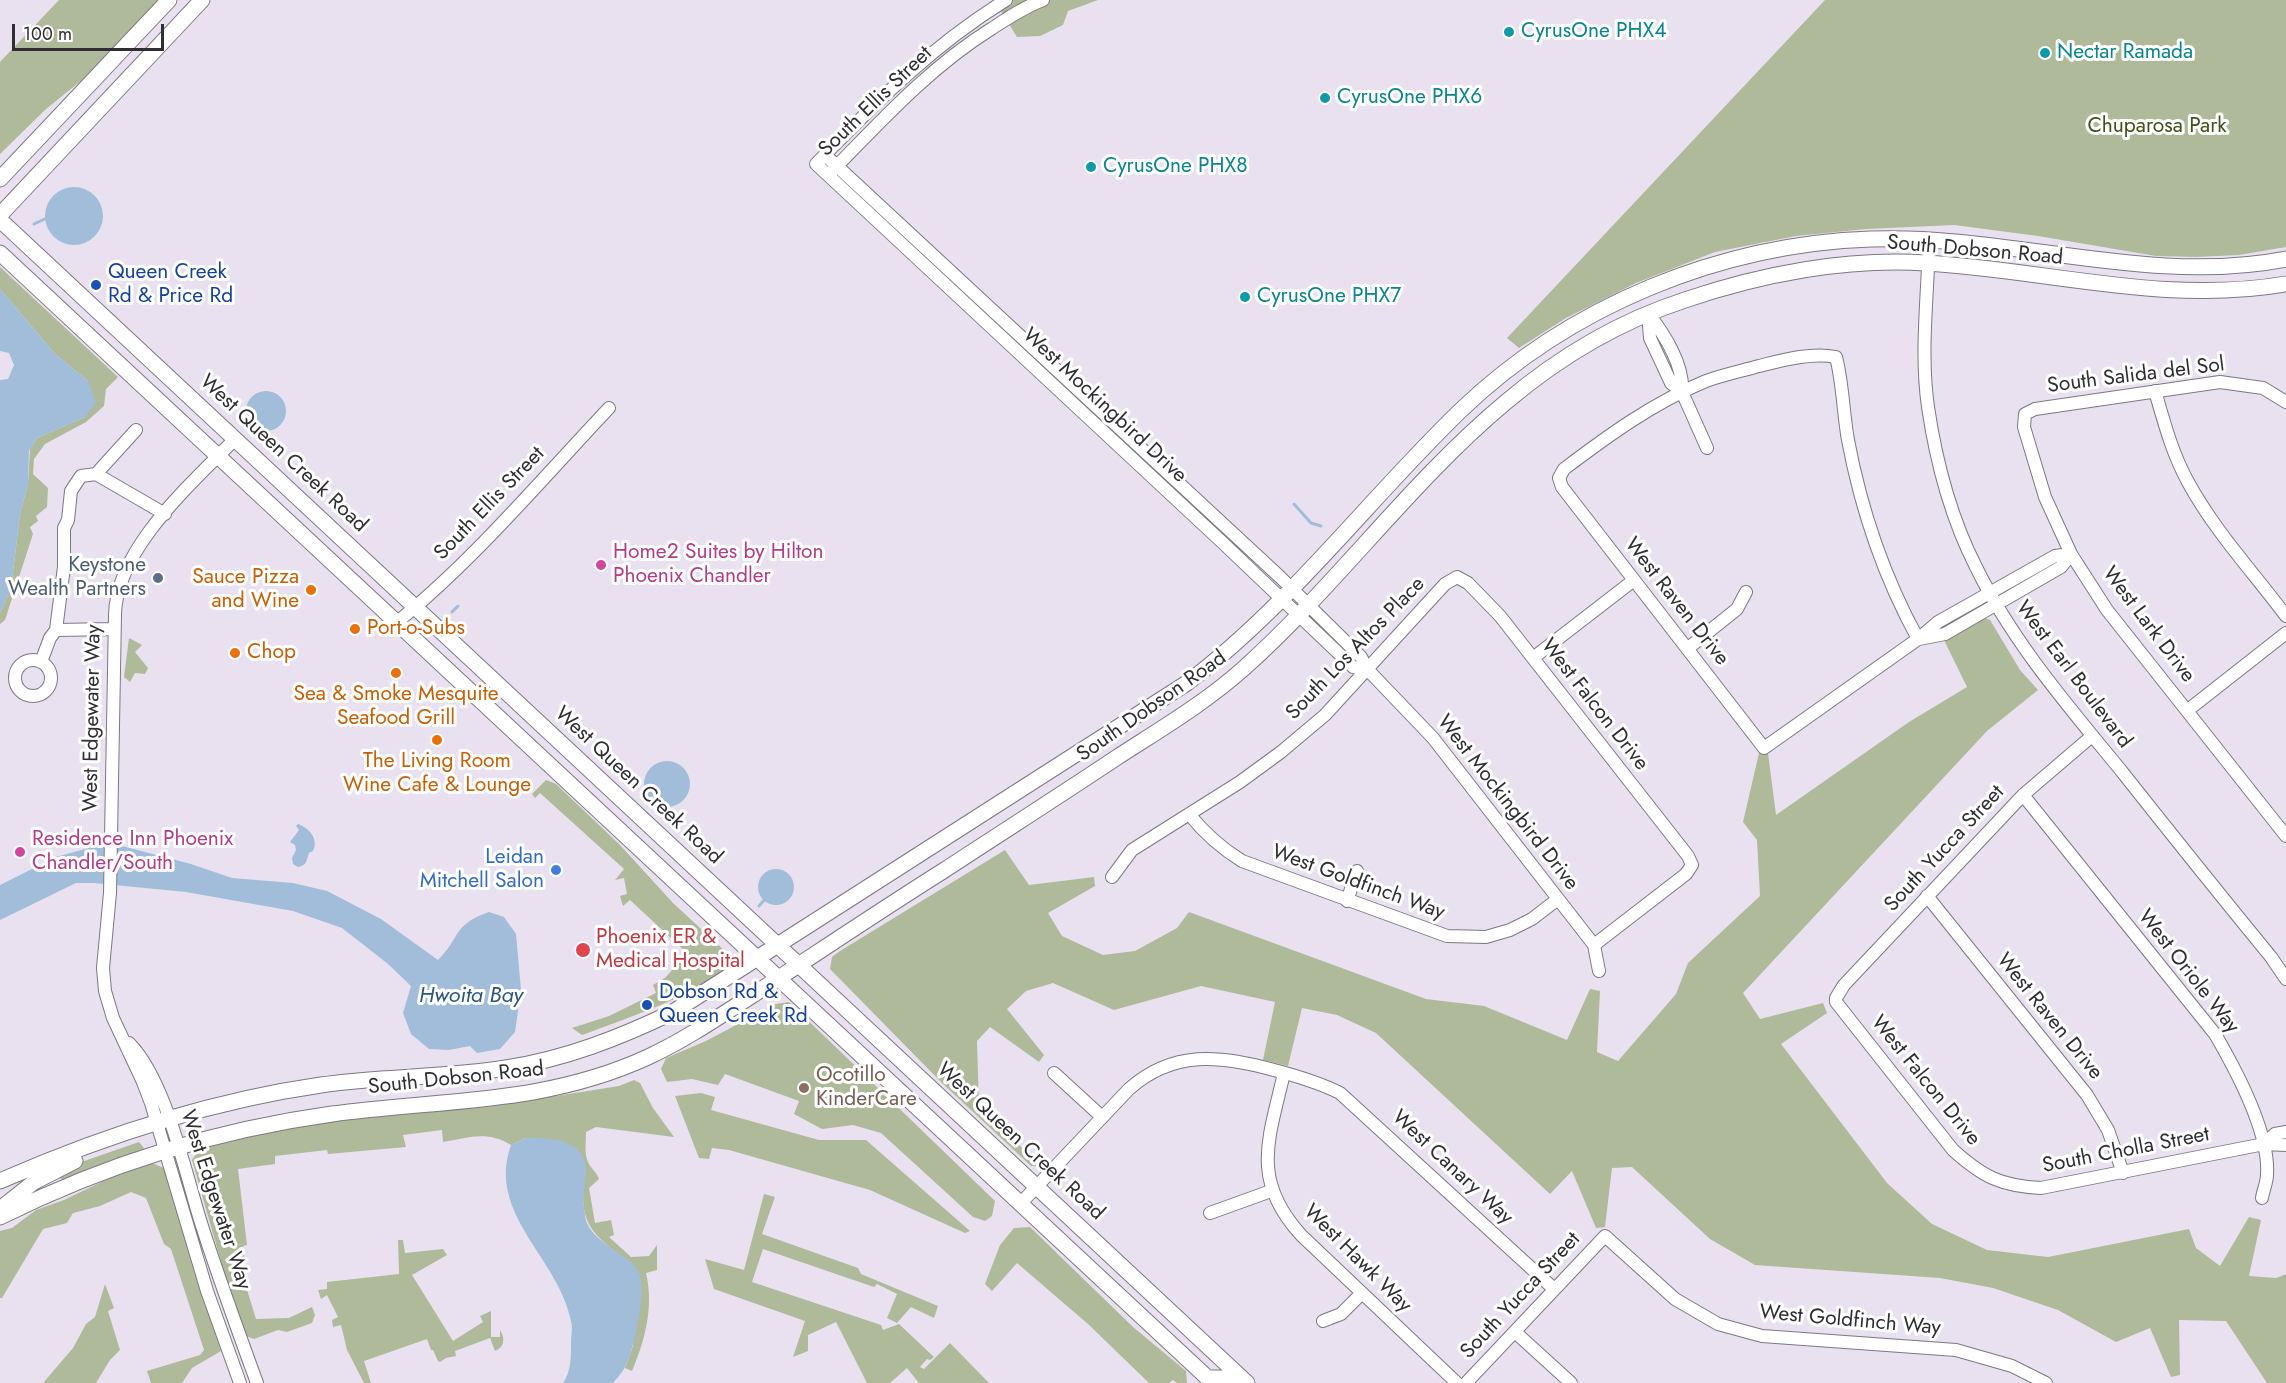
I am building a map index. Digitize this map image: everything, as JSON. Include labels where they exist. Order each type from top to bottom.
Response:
[{"type":"main road","points":[[0,179],[169,0]]},
{"type":"main road","points":[[0,215],[202,0]]},
{"type":"main road","name":"West Queen Creek Road","points":[[0,220],[417,606],[1247,1383]]},
{"type":"main road","name":"South Dobson Road","points":[[0,1181],[61,1156],[222,1104],[320,1085],[507,1068],[566,1056],[612,1040],[673,1012],[1187,683],[1236,642],[1286,593],[1462,409],[1501,375],[1581,320],[1646,289],[1713,265],[1763,252],[1869,239],[1929,239],[2115,262],[2196,269],[2286,259]]},
{"type":"main road","points":[[0,253],[1210,1380],[1222,1378],[1232,1383]]},
{"type":"main road","name":"South Dobson Road","points":[[0,1217],[72,1182],[171,1148],[244,1129],[373,1109],[507,1098],[588,1080],[654,1055],[800,965],[1208,697],[1251,662],[1446,458],[1511,397],[1593,342],[1648,313],[1718,289],[1785,274],[1859,263],[1929,263],[2163,291],[2216,292],[2286,284]]},
{"type":"main road","points":[[0,1209],[19,1193],[62,1166],[161,1124]]},
{"type":"street","name":"South Ellis Street","points":[[820,159],[924,58],[956,33],[1006,0]]},
{"type":"street","name":"South Ellis Street","points":[[832,171],[914,87],[940,64],[994,27],[1038,1]]},
{"type":"street","name":"West Mockingbird Drive","points":[[820,159],[1030,363],[1286,593]]},
{"type":"street","name":"West Mockingbird Drive","points":[[832,171],[1039,353],[1286,593],[1353,667],[1368,670],[1433,738],[1594,945],[1599,971]]},
{"type":"street","name":"West Earl Boulevard","points":[[1929,239],[1924,358],[1928,406],[1941,472],[1959,529],[1989,593],[2032,659],[2285,974]]},
{"type":"street","points":[[1648,313],[1663,333],[1682,378],[1682,392],[1707,448]]},
{"type":"street","points":[[1030,363],[1039,353]]},
{"type":"street","points":[[1682,392],[1708,380],[1774,362],[1822,355],[1836,357],[1841,374],[1848,436],[1857,482],[1880,557],[1918,639]]},
{"type":"street","name":"South Salida del Sol","points":[[2025,414],[2035,409],[2220,382],[2263,388],[2286,402]]},
{"type":"street","points":[[2155,391],[2172,446],[2188,481],[2210,516],[2286,616]]},
{"type":"street","name":"West Raven Drive","points":[[1682,392],[1617,429],[1564,469],[1559,478],[1562,487],[1764,748],[1918,639]]},
{"type":"street","name":"South Ellis Street","points":[[396,623],[417,606],[494,531],[609,408]]},
{"type":"street","name":"West Lark Drive","points":[[2025,414],[2024,427],[2045,497],[2072,554],[2107,610],[2286,836]]},
{"type":"street","points":[[96,474],[136,430]]},
{"type":"street","name":"West Edgewater Way","points":[[235,439],[138,546],[123,575],[115,610],[114,629],[110,893],[103,968],[107,998],[122,1036],[149,1070],[161,1124],[257,1383]]},
{"type":"street","points":[[41,662],[50,638],[56,630],[64,567],[64,528],[68,520],[71,490],[81,476],[96,474],[165,514]]},
{"type":"street","points":[[1918,639],[1938,622],[2055,556],[2072,554]]},
{"type":"street","points":[[1918,639],[1945,634],[2061,567],[2072,554]]},
{"type":"street","name":"West Falcon Drive","points":[[1456,577],[1468,583],[1500,616],[1688,856],[1692,865],[1686,874],[1594,945]]},
{"type":"street","name":"South Los Altos Place","points":[[1112,877],[1132,850],[1240,782],[1281,752],[1325,715],[1445,584],[1456,577]]},
{"type":"street","points":[[1533,658],[1634,580]]},
{"type":"street","points":[[1687,649],[1737,609],[1746,592]]},
{"type":"street","points":[[56,630],[114,629]]},
{"type":"street","points":[[2188,710],[2286,633]]},
{"type":"street","name":"South Yucca Street","points":[[1836,998],[1844,985],[2023,795],[2092,736]]},
{"type":"street","name":"West Oriole Way","points":[[2023,795],[2215,1034],[2244,1088],[2264,1144],[2267,1174],[2262,1198]]},
{"type":"street","name":"West Goldfinch Way","points":[[1189,814],[1203,832],[1222,849],[1242,861],[1447,936],[1486,937],[1510,930],[1532,919],[1558,899]]},
{"type":"street","points":[[1347,901],[1357,871]]},
{"type":"street","name":"West Raven Drive","points":[[1927,896],[2087,1095],[2108,1130],[2123,1173]]},
{"type":"street","name":"West Falcon Drive","points":[[1836,998],[1844,1013],[1953,1150],[1971,1167],[1995,1180]]},
{"type":"street","name":"West Canary Way","points":[[1020,1203],[1144,1076],[1158,1068],[1182,1061],[1206,1058],[1229,1060],[1319,1082],[1340,1093],[1554,1289]]},
{"type":"street","points":[[1054,1073],[1102,1117]]},
{"type":"street","name":"West Hawk Way","points":[[1284,1073],[1269,1136],[1267,1155],[1271,1191],[1287,1220],[1361,1294],[1457,1383]]},
{"type":"street","name":"South Cholla Street","points":[[2264,1144],[2275,1134],[2286,1132]]},
{"type":"street","name":"South Cholla Street","points":[[1995,1180],[2022,1187],[2041,1188],[2264,1144],[2286,1145]]},
{"type":"street","name":"West Edgewater Way","points":[[171,1148],[207,1291],[240,1383]]},
{"type":"street","points":[[1210,1214],[1271,1191]]},
{"type":"street","name":"South Yucca Street","points":[[1466,1383],[1605,1236]]},
{"type":"street","name":"West Goldfinch Way","points":[[1605,1236],[1675,1299],[1718,1324],[1762,1336],[1956,1350],[2012,1366],[2046,1383]]},
{"type":"street","points":[[1323,1322],[1341,1314],[1361,1294]]},
{"type":"street","points":[[1515,1332],[1571,1383]]},
{"type":"green space","points":[[59,0],[158,0],[87,76],[46,109],[0,154],[0,62]]},
{"type":"green space","points":[[994,0],[1098,0],[1068,11],[1063,25],[1040,36],[1017,37]]},
{"type":"green space","name":"Chuparosa Park","points":[[1825,0],[2286,0],[2286,247],[2239,255],[2156,256],[2038,236],[1954,225],[1866,229],[1796,236],[1715,252],[1636,283],[1566,318],[1519,348],[1507,338]]},
{"type":"green space","points":[[0,267],[118,377],[106,389],[104,406],[86,422],[45,444],[34,459],[33,474],[48,488],[47,507],[36,516],[38,521],[30,527],[33,534],[5,620],[0,624],[0,613],[11,588],[20,514],[28,484],[30,449],[37,438],[85,417],[88,381],[55,354],[0,289]]},
{"type":"green space","points":[[1982,617],[1990,620],[2020,670],[2038,690],[1987,731],[1743,993],[1760,1019],[1823,1003],[1827,1013],[1781,1044],[1887,1183],[1932,1224],[1987,1250],[2048,1257],[2189,1229],[2196,1248],[2220,1266],[2249,1217],[2261,1220],[2249,1276],[2276,1278],[2286,1274],[2286,1383],[2267,1383],[2226,1321],[2179,1320],[2180,1375],[2171,1377],[2150,1328],[2116,1342],[2058,1310],[1993,1288],[1940,1278],[1755,1265],[1710,1239],[1632,1167],[1612,1168],[1605,1227],[1596,1228],[1572,1171],[1550,1194],[1376,1033],[1337,1015],[1302,1008],[1288,1066],[1263,1060],[1275,1002],[1201,986],[1114,1010],[1053,983],[1026,991],[1007,1009],[1044,1055],[1039,1062],[990,1027],[977,1041],[979,1108],[1042,1166],[1031,1166],[942,1083],[830,969],[832,957],[840,951],[1005,850],[1029,885],[1094,877],[1095,886],[1048,913],[1062,936],[1103,955],[1135,951],[1177,928],[1189,912],[1426,999],[1484,1006],[1567,1040],[1590,989],[1600,991],[1597,1052],[1618,1061],[1676,994],[1688,963],[1760,896],[1757,840],[1743,822],[1759,753],[1768,753],[1776,815],[1909,722],[1967,687],[1943,638]]},
{"type":"green space","points":[[129,638],[142,645],[135,652],[148,668],[145,674],[135,673],[130,682],[124,677]]},
{"type":"green space","points":[[546,780],[556,784],[620,845],[673,903],[726,952],[725,971],[674,999],[582,1035],[572,1028],[609,1016],[656,993],[653,985],[665,978],[687,953],[630,900],[623,906],[620,896],[627,894],[624,878],[615,880],[624,869],[540,793],[535,798],[532,794]]},
{"type":"green space","points":[[789,1002],[995,1201],[992,1216],[985,1221],[973,1217],[881,1133],[853,1125],[822,1129],[794,1114],[799,1101],[725,1074],[718,1085],[692,1079],[667,1082],[661,1069],[666,1058],[706,1041],[776,1004]]},
{"type":"green space","points":[[634,1080],[640,1083],[653,1108],[674,1137],[596,1127],[586,1132],[586,1155],[599,1179],[589,1188],[595,1223],[611,1220],[614,1235],[609,1237],[631,1257],[649,1256],[657,1245],[657,1270],[646,1273],[649,1298],[647,1323],[632,1371],[625,1368],[633,1346],[629,1261],[602,1240],[588,1221],[583,1197],[585,1163],[526,1138],[511,1145],[486,1136],[443,1142],[442,1130],[403,1135],[406,1147],[328,1154],[327,1150],[275,1156],[275,1164],[238,1169],[247,1245],[243,1246],[245,1264],[242,1264],[244,1280],[256,1319],[289,1318],[312,1307],[315,1315],[312,1323],[287,1332],[278,1330],[254,1339],[246,1336],[224,1272],[192,1160],[199,1149],[293,1127],[354,1118],[493,1106],[619,1086]]},
{"type":"green space","points":[[701,1093],[715,1097],[711,1110],[819,1140],[866,1140],[970,1231],[965,1233],[870,1190],[729,1150],[712,1148],[709,1159],[699,1158],[675,1096]]},
{"type":"green space","points":[[139,1142],[144,1148],[141,1153],[63,1180],[56,1176],[64,1168]]},
{"type":"green space","points":[[152,1163],[164,1168],[221,1351],[192,1368],[182,1383],[151,1383],[147,1371],[200,1355],[204,1350],[171,1249],[164,1244],[146,1198],[131,1192],[100,1206],[73,1213],[67,1223],[43,1229],[0,1298],[0,1231],[12,1228],[36,1210],[64,1200],[120,1173]]},
{"type":"green space","points":[[764,1194],[775,1197],[762,1234],[858,1268],[861,1274],[938,1306],[934,1318],[911,1307],[897,1323],[887,1318],[897,1294],[877,1284],[874,1287],[763,1249],[752,1282],[881,1325],[883,1330],[899,1324],[934,1357],[927,1359],[920,1367],[924,1369],[950,1343],[989,1383],[919,1383],[907,1368],[890,1383],[867,1383],[836,1322],[808,1335],[808,1351],[793,1357],[805,1321],[714,1289],[705,1259],[744,1270]]},
{"type":"green space","points":[[1030,1227],[1133,1327],[1186,1371],[1187,1383],[1177,1383],[1173,1380],[1169,1383],[1149,1383],[1088,1324],[1017,1263],[992,1291],[985,1284],[1000,1245],[1014,1228]]},
{"type":"green space","points":[[398,1240],[403,1240],[405,1253],[443,1249],[447,1255],[412,1275],[453,1341],[483,1322],[480,1316],[491,1311],[491,1337],[500,1337],[500,1330],[503,1336],[501,1347],[495,1351],[490,1338],[455,1351],[456,1356],[440,1362],[431,1350],[427,1339],[364,1361],[371,1383],[364,1383],[347,1350],[341,1325],[333,1327],[332,1320],[338,1317],[327,1295],[321,1299],[318,1290],[327,1289],[327,1282],[399,1274]]},
{"type":"green space","points":[[105,1284],[114,1308],[108,1311],[120,1350],[110,1360],[96,1383],[43,1383],[73,1348],[86,1324],[95,1317]]},
{"type":"water","points":[[68,187],[80,187],[95,195],[103,210],[103,222],[95,237],[80,245],[68,245],[53,237],[45,222],[45,210],[53,195]]},
{"type":"water","points":[[0,289],[55,354],[88,381],[96,403],[85,417],[37,438],[29,451],[28,484],[20,514],[11,588],[0,613],[0,380],[8,379],[14,365],[9,353],[0,351]]},
{"type":"water","points":[[266,391],[274,392],[280,397],[285,403],[285,419],[280,425],[274,430],[266,431],[258,430],[252,425],[247,419],[246,411],[247,403],[252,397],[258,392]]},
{"type":"water","points":[[672,761],[684,767],[689,775],[689,793],[684,801],[676,806],[662,807],[654,804],[647,797],[644,779],[647,771],[654,764]]},
{"type":"water","points":[[298,824],[309,831],[314,838],[315,847],[309,853],[305,864],[298,867],[293,864],[292,858],[296,850],[295,845],[290,842],[299,830],[296,826]]},
{"type":"water","name":"Hwoita Bay","points":[[122,846],[191,864],[232,878],[293,883],[327,891],[381,919],[438,960],[458,932],[469,922],[489,912],[504,917],[516,934],[521,990],[515,1032],[500,1049],[477,1053],[470,1046],[449,1050],[429,1049],[411,1034],[403,1013],[411,986],[388,964],[342,928],[293,911],[186,892],[76,883],[0,920],[0,885],[56,857],[92,847]]},
{"type":"water","points":[[776,869],[789,874],[794,887],[789,900],[776,905],[763,900],[758,887],[763,874]]},
{"type":"water","points":[[526,1138],[543,1138],[568,1143],[581,1154],[586,1166],[584,1201],[587,1223],[599,1239],[633,1265],[641,1279],[641,1305],[632,1349],[623,1371],[613,1383],[563,1383],[570,1364],[571,1321],[564,1298],[527,1235],[508,1193],[506,1170],[511,1145]]},
{"type":"waterway","points":[[34,224],[49,217]]},
{"type":"waterway","points":[[248,430],[254,422]]},
{"type":"waterway","points":[[1294,504],[1311,523],[1321,526]]},
{"type":"waterway","points":[[452,612],[458,606]]},
{"type":"waterway","points":[[759,906],[766,898]]},
{"type":"place","name":"CyrusOne PHX4","points":[[1509,32]]},
{"type":"place","name":"Nectar Ramada","points":[[2045,53]]},
{"type":"place","name":"CyrusOne PHX6","points":[[1325,98]]},
{"type":"place","name":"CyrusOne PHX8","points":[[1091,167]]},
{"type":"place","name":"Queen Creek Rd & Price Rd","points":[[96,285]]},
{"type":"place","name":"CyrusOne PHX7","points":[[1245,297]]},
{"type":"place","name":"Home2 Suites by Hilton Phoenix Chandler","points":[[601,565]]},
{"type":"place","name":"Keystone Wealth Partners","points":[[158,578]]},
{"type":"place","name":"Sauce Pizza and Wine","points":[[311,590]]},
{"type":"place","name":"Port-o-Subs","points":[[355,629]]},
{"type":"place","name":"Chop","points":[[235,653]]},
{"type":"place","name":"Sea & Smoke Mesquite Seafood Grill","points":[[396,673]]},
{"type":"place","name":"The Living Room Wine Cafe & Lounge","points":[[437,740]]},
{"type":"place","name":"Residence Inn Phoenix Chandler/South","points":[[20,852]]},
{"type":"place","name":"Leidan Mitchell Salon","points":[[556,870]]},
{"type":"place","name":"Phoenix ER & Medical Hospital","points":[[583,950]]},
{"type":"place","name":"Dobson Rd & Queen Creek Rd","points":[[647,1005]]},
{"type":"place","name":"Ocotillo KinderCare","points":[[804,1088]]}]
